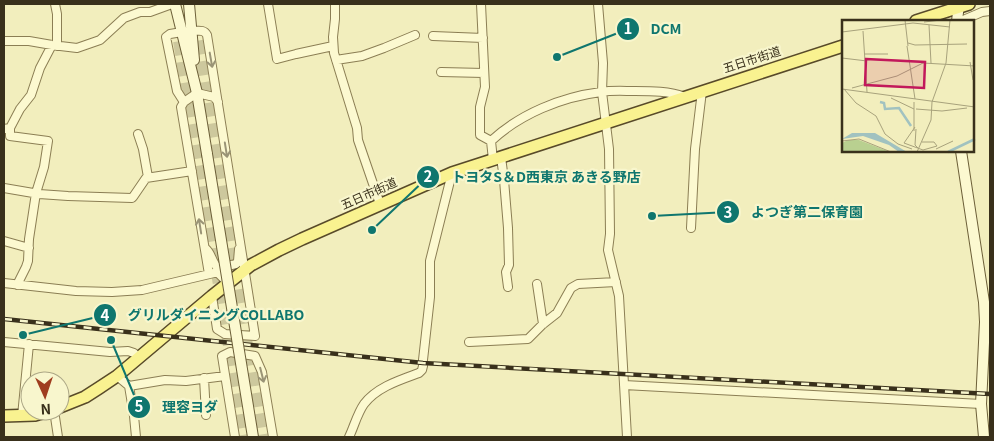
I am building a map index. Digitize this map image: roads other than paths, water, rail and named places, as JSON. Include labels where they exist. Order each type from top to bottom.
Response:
[{"type":"main road","points":[[919,20],[962,5]]},
{"type":"main road","name":"五日市街道","points":[[70,403],[85,397],[117,376],[228,283],[245,270],[279,250],[452,173],[842,46]]},
{"type":"main road","points":[[4,416],[20,416]]},
{"type":"street","points":[[17,285],[26,267],[36,193],[44,167],[48,141],[10,136],[7,129],[31,95],[40,68],[55,46],[57,14],[55,4]]},
{"type":"street","points":[[4,41],[29,41],[77,48],[100,40],[124,18],[174,4],[187,32]]},
{"type":"street","points":[[189,4],[187,32],[253,437]]},
{"type":"street","points":[[268,4],[278,59],[334,46]]},
{"type":"street","points":[[335,4],[333,36],[336,60],[357,128],[358,140],[380,204]]},
{"type":"street","points":[[481,4],[485,87],[480,107],[480,135],[491,141],[504,180],[508,228],[509,265],[506,272],[508,287]]},
{"type":"street","points":[[598,4],[603,63],[602,92],[609,149],[610,234],[608,250],[619,296],[627,437]]},
{"type":"street","points":[[959,20],[962,5]]},
{"type":"street","points":[[962,20],[990,11]]},
{"type":"street","points":[[184,102],[177,91],[166,37],[170,34],[202,31],[207,35],[255,336],[225,334],[217,329],[212,296]]},
{"type":"street","points":[[336,60],[362,56],[415,35]]},
{"type":"street","points":[[433,36],[483,38]]},
{"type":"street","points":[[441,72],[484,73]]},
{"type":"street","points":[[491,141],[506,128],[538,110],[577,96],[602,92],[656,91],[685,97]]},
{"type":"street","points":[[691,228],[695,149],[702,91]]},
{"type":"street","points":[[209,274],[181,107],[184,102],[197,93],[214,97],[218,102]]},
{"type":"street","points":[[138,134],[143,148],[148,177]]},
{"type":"street","points":[[961,152],[984,302],[986,404],[984,437]]},
{"type":"street","points":[[4,188],[68,196],[132,198],[148,177],[192,171]]},
{"type":"street","points":[[349,437],[364,404],[388,385],[419,373],[422,370],[430,297],[430,261],[452,173]]},
{"type":"street","points":[[204,247],[210,252],[214,265],[218,268],[236,264],[238,261],[240,239]]},
{"type":"street","points":[[4,242],[29,248]]},
{"type":"street","points":[[4,283],[76,291],[112,292],[142,290],[209,274],[218,274],[228,283]]},
{"type":"street","points":[[469,342],[528,339],[557,313],[571,288],[578,284],[616,282]]},
{"type":"street","points":[[537,284],[543,324]]},
{"type":"street","points":[[4,342],[128,352],[134,353],[138,358]]},
{"type":"street","points":[[26,371],[29,344]]},
{"type":"street","points":[[235,437],[222,356],[230,352],[255,356],[262,372],[272,437]]},
{"type":"street","points":[[117,376],[129,386],[136,437]]},
{"type":"street","points":[[129,386],[165,380],[186,381],[225,376]]},
{"type":"street","points":[[204,378],[206,415]]},
{"type":"street","points":[[624,385],[986,404]]},
{"type":"street","points":[[55,421],[58,437]]},
{"type":"tunnel","points":[[180,41],[245,437]]},
{"type":"tunnel","points":[[196,41],[261,437]]},
{"type":"railway","points":[[4,319],[423,363],[990,394]]},
{"type":"place","name":"DCM","points":[[557,57]]},
{"type":"place","name":"よつぎ第二保育園","points":[[652,216]]},
{"type":"place","name":"トヨタS＆D西東京 あきる野店","points":[[372,230]]},
{"type":"place","name":"グリルダイニングCOLLABO","points":[[23,335]]},
{"type":"place","name":"理容ヨダ","points":[[111,340]]}]
